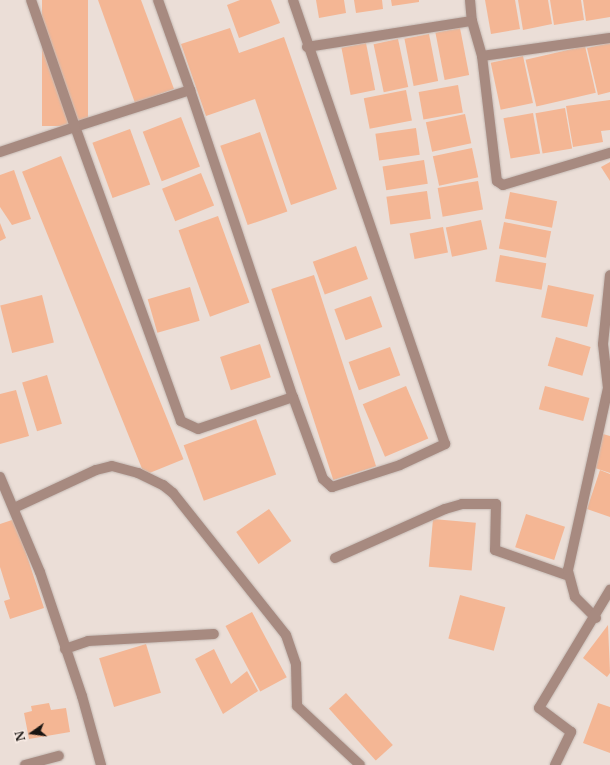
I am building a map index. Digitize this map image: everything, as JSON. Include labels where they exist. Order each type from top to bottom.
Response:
[{"type":"street","points":[[31,0],[181,421],[198,429],[293,397]]},
{"type":"street","points":[[158,0],[190,90],[293,397],[323,479],[332,487],[400,465],[445,444],[307,47],[293,0]]},
{"type":"street","points":[[470,0],[472,21],[482,56],[497,181],[503,185],[610,153]]},
{"type":"street","points":[[307,47],[472,21]]},
{"type":"street","points":[[482,56],[610,38]]},
{"type":"street","points":[[0,152],[190,90]]},
{"type":"street","points":[[596,618],[574,597],[569,576],[608,388],[604,344],[610,275]]},
{"type":"street","points":[[14,508],[96,470],[112,466],[138,473],[163,485],[173,493],[286,635],[296,664],[297,706],[360,765]]},
{"type":"street","points":[[0,477],[14,508],[65,649],[101,765]]},
{"type":"street","points":[[335,558],[446,508],[462,504],[496,504],[495,550],[569,576]]},
{"type":"street","points":[[555,765],[571,732],[539,708],[596,618],[610,590]]},
{"type":"street","points":[[65,649],[88,642],[214,634]]},
{"type":"street","points":[[26,765],[59,756]]},
{"type":"building","points":[[42,0],[88,0],[88,126],[42,126]]},
{"type":"building","points":[[98,0],[141,0],[174,89],[135,103]]},
{"type":"building","points":[[240,0],[271,0],[280,23],[239,38],[227,5]]},
{"type":"building","points":[[316,0],[344,0],[346,13],[319,18]]},
{"type":"building","points":[[354,0],[382,0],[383,9],[356,13]]},
{"type":"building","points":[[391,0],[419,0],[419,2],[392,6]]},
{"type":"building","points":[[485,0],[515,0],[520,29],[491,34]]},
{"type":"building","points":[[518,0],[548,0],[552,24],[523,30]]},
{"type":"building","points":[[550,0],[581,0],[584,20],[554,25]]},
{"type":"building","points":[[583,0],[610,0],[610,17],[586,21]]},
{"type":"building","points":[[230,28],[239,53],[284,37],[337,189],[291,205],[255,99],[206,116],[181,44]]},
{"type":"building","points":[[460,28],[469,75],[445,80],[435,33]]},
{"type":"building","points":[[429,34],[438,81],[414,86],[404,39]]},
{"type":"building","points":[[398,39],[408,87],[384,92],[374,44]]},
{"type":"building","points":[[366,43],[375,90],[351,95],[341,48]]},
{"type":"building","points":[[610,43],[610,92],[598,95],[587,48]]},
{"type":"building","points":[[585,46],[596,93],[536,106],[526,60]]},
{"type":"building","points":[[523,56],[533,103],[501,110],[491,63]]},
{"type":"building","points":[[458,85],[463,113],[423,120],[419,92]]},
{"type":"building","points":[[406,90],[412,120],[370,129],[364,98]]},
{"type":"building","points":[[610,100],[610,130],[601,131],[603,142],[573,147],[566,106]]},
{"type":"building","points":[[565,108],[572,148],[543,154],[535,113]]},
{"type":"building","points":[[533,113],[540,153],[511,159],[503,118]]},
{"type":"building","points":[[465,114],[471,143],[432,152],[426,122]]},
{"type":"building","points":[[181,117],[200,166],[162,181],[143,132]]},
{"type":"building","points":[[416,128],[420,155],[379,160],[375,134]]},
{"type":"building","points":[[130,129],[150,184],[113,198],[92,143]]},
{"type":"building","points":[[260,132],[287,211],[248,225],[220,146]]},
{"type":"building","points":[[472,148],[478,177],[439,186],[433,156]]},
{"type":"building","points":[[61,156],[183,459],[145,475],[22,172]]},
{"type":"building","points":[[424,160],[428,184],[386,190],[383,167]]},
{"type":"building","points":[[610,162],[610,181],[601,167]]},
{"type":"building","points":[[14,170],[31,219],[12,225],[0,207],[0,175]]},
{"type":"building","points":[[201,173],[214,205],[175,221],[162,189]]},
{"type":"building","points":[[478,181],[483,210],[443,217],[438,188]]},
{"type":"building","points":[[427,191],[431,219],[390,224],[386,197]]},
{"type":"building","points":[[510,192],[557,201],[552,228],[505,219]]},
{"type":"building","points":[[218,216],[249,302],[210,317],[179,230]]},
{"type":"building","points":[[481,220],[487,249],[452,257],[446,227]]},
{"type":"building","points":[[504,222],[551,231],[546,258],[499,249]]},
{"type":"building","points":[[0,223],[6,238],[0,241]]},
{"type":"building","points":[[443,227],[448,253],[415,259],[410,233]]},
{"type":"building","points":[[356,246],[368,279],[325,295],[313,262]]},
{"type":"building","points":[[500,255],[546,263],[542,290],[495,282]]},
{"type":"building","points":[[314,275],[376,466],[333,480],[271,289]]},
{"type":"building","points":[[548,285],[594,295],[587,327],[541,317]]},
{"type":"building","points":[[190,287],[200,321],[157,333],[148,299]]},
{"type":"building","points":[[42,295],[54,343],[12,353],[0,305]]},
{"type":"building","points":[[371,296],[382,327],[346,340],[334,309]]},
{"type":"building","points":[[556,337],[591,347],[582,376],[548,366]]},
{"type":"building","points":[[260,344],[271,377],[231,390],[220,357]]},
{"type":"building","points":[[390,347],[400,375],[359,390],[349,362]]},
{"type":"building","points":[[47,375],[62,424],[37,431],[22,383]]},
{"type":"building","points":[[406,386],[428,438],[385,457],[363,404]]},
{"type":"building","points":[[545,386],[589,398],[583,421],[539,409]]},
{"type":"building","points":[[16,390],[29,436],[0,444],[0,394]]},
{"type":"building","points":[[256,419],[276,474],[204,501],[184,445]]},
{"type":"building","points":[[603,434],[610,436],[610,473],[592,467]]},
{"type":"building","points":[[600,470],[610,474],[610,517],[587,509]]},
{"type":"building","points":[[269,509],[291,541],[259,564],[236,532]]},
{"type":"building","points":[[526,514],[565,527],[554,560],[515,547]]},
{"type":"building","points":[[15,519],[44,608],[10,619],[4,601],[10,599],[0,567],[0,524]]},
{"type":"building","points":[[433,519],[476,523],[472,571],[429,567]]},
{"type":"building","points":[[460,595],[505,607],[494,651],[448,638]]},
{"type":"building","points":[[252,612],[287,677],[260,691],[226,626]]},
{"type":"building","points":[[608,625],[610,673],[607,677],[583,658]]},
{"type":"building","points":[[146,644],[161,693],[114,707],[99,658]]},
{"type":"building","points":[[214,649],[231,684],[247,671],[258,691],[223,714],[195,659]]},
{"type":"building","points":[[346,693],[393,745],[376,760],[329,708]]},
{"type":"building","points":[[49,703],[51,710],[66,708],[70,732],[29,739],[24,713],[32,711],[31,706]]},
{"type":"building","points":[[598,703],[610,707],[610,753],[583,743]]}]
